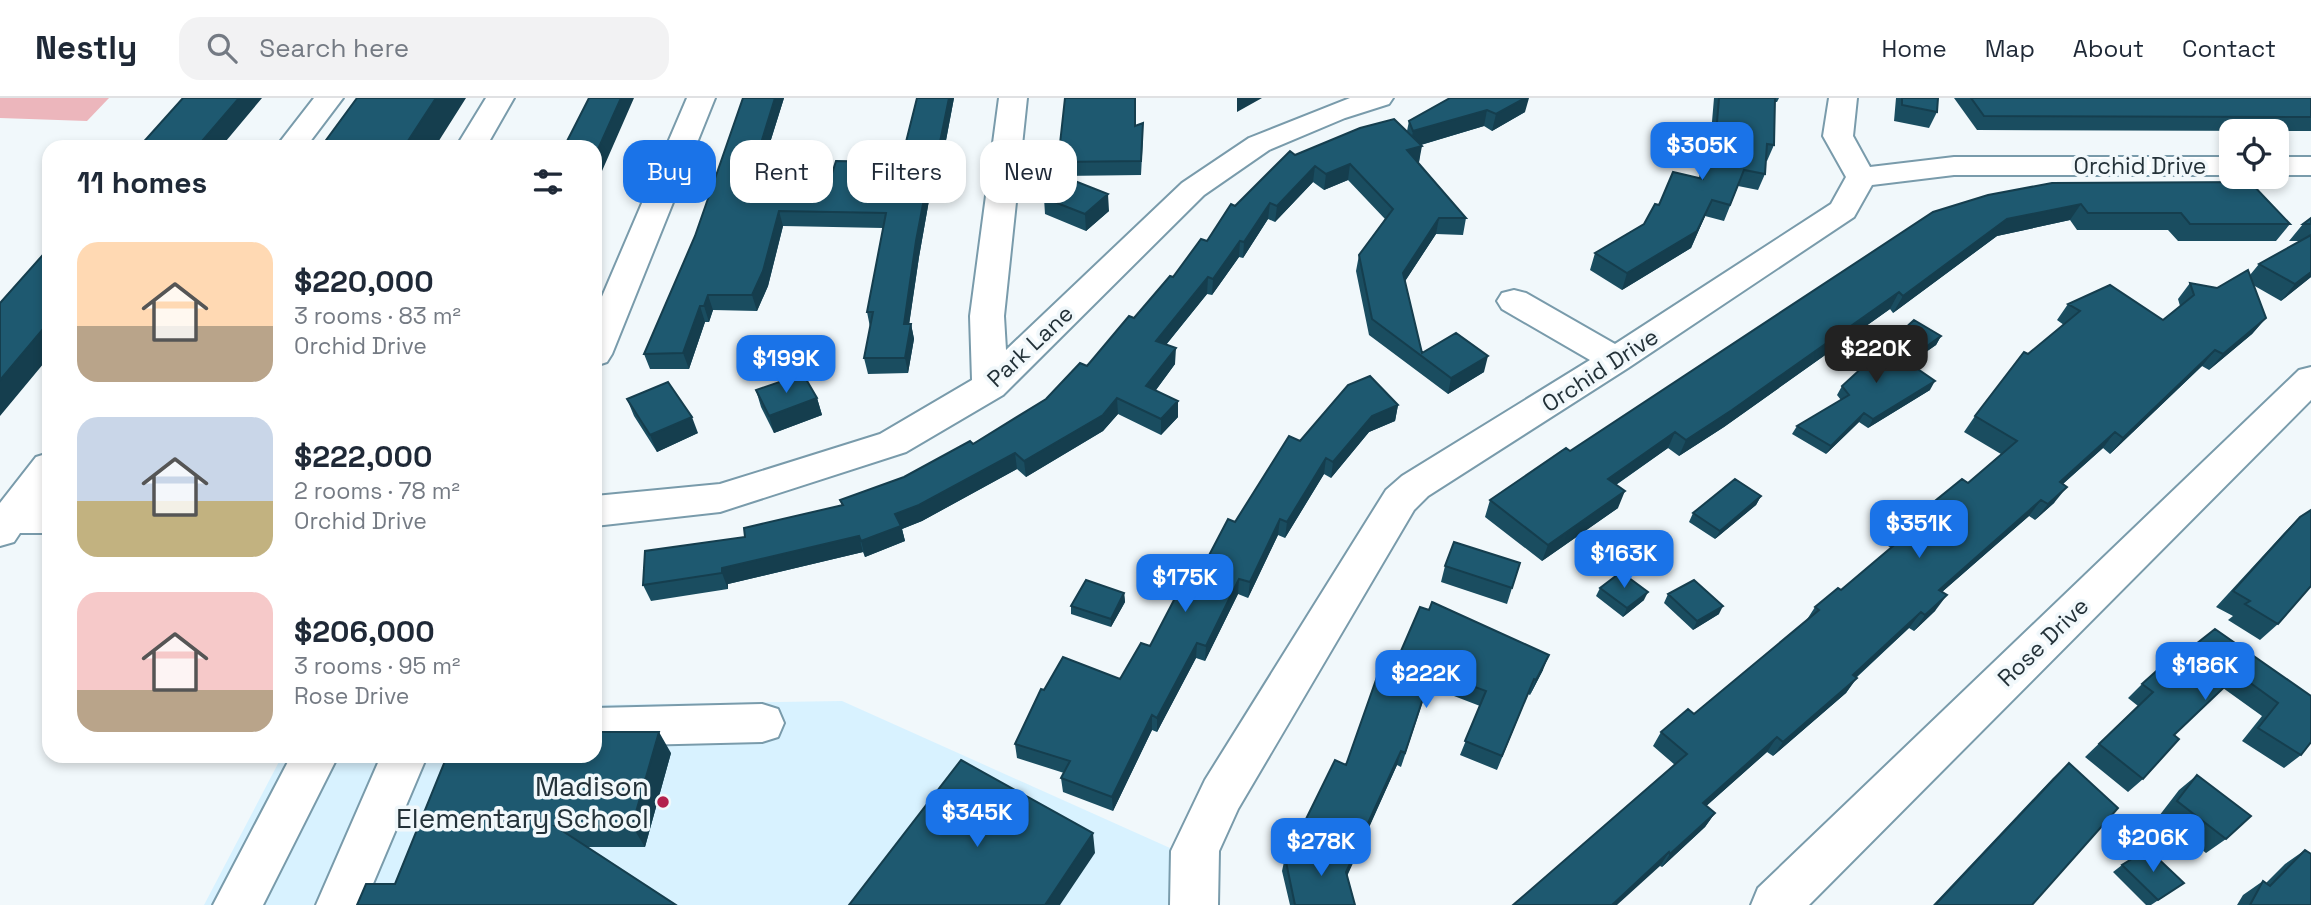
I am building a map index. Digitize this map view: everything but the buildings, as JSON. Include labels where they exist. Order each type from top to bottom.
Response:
[{"type":"street","points":[[296,140],[328,98]]},
{"type":"street","points":[[475,140],[500,98]]},
{"type":"street","points":[[602,337],[701,98]]},
{"type":"street","points":[[990,386],[987,316],[1013,98]]},
{"type":"street","name":"Park Lane","points":[[602,510],[720,498],[894,443],[990,386],[1193,189],[1259,144],[1334,105],[1379,98]]},
{"type":"street","points":[[1843,98],[1838,136],[1861,177]]},
{"type":"street","name":"Orchid Drive","points":[[1194,905],[1195,852],[1221,795],[1400,500],[1415,485],[1616,360],[1843,210],[1861,177],[1954,166],[2219,166]]},
{"type":"street","points":[[2289,166],[2311,166]]},
{"type":"street","points":[[1514,301],[1616,360]]},
{"type":"street","name":"Rose Drive","points":[[1775,905],[2311,380]]},
{"type":"street","points":[[5,524],[42,476]]},
{"type":"street","points":[[5,524],[42,518]]},
{"type":"street","points":[[602,727],[762,723]]},
{"type":"street","points":[[237,905],[311,763]]},
{"type":"street","points":[[340,905],[401,763]]},
{"type":"shaded area","points":[[0,98],[109,98],[87,121],[0,118]]},
{"type":"shaded area","name":"Madison Elementary School","points":[[842,701],[1170,848],[1177,905],[204,905],[278,763],[602,763],[602,705]]},
{"type":"place","name":"Madison Elementary School","points":[[663,802]]}]
